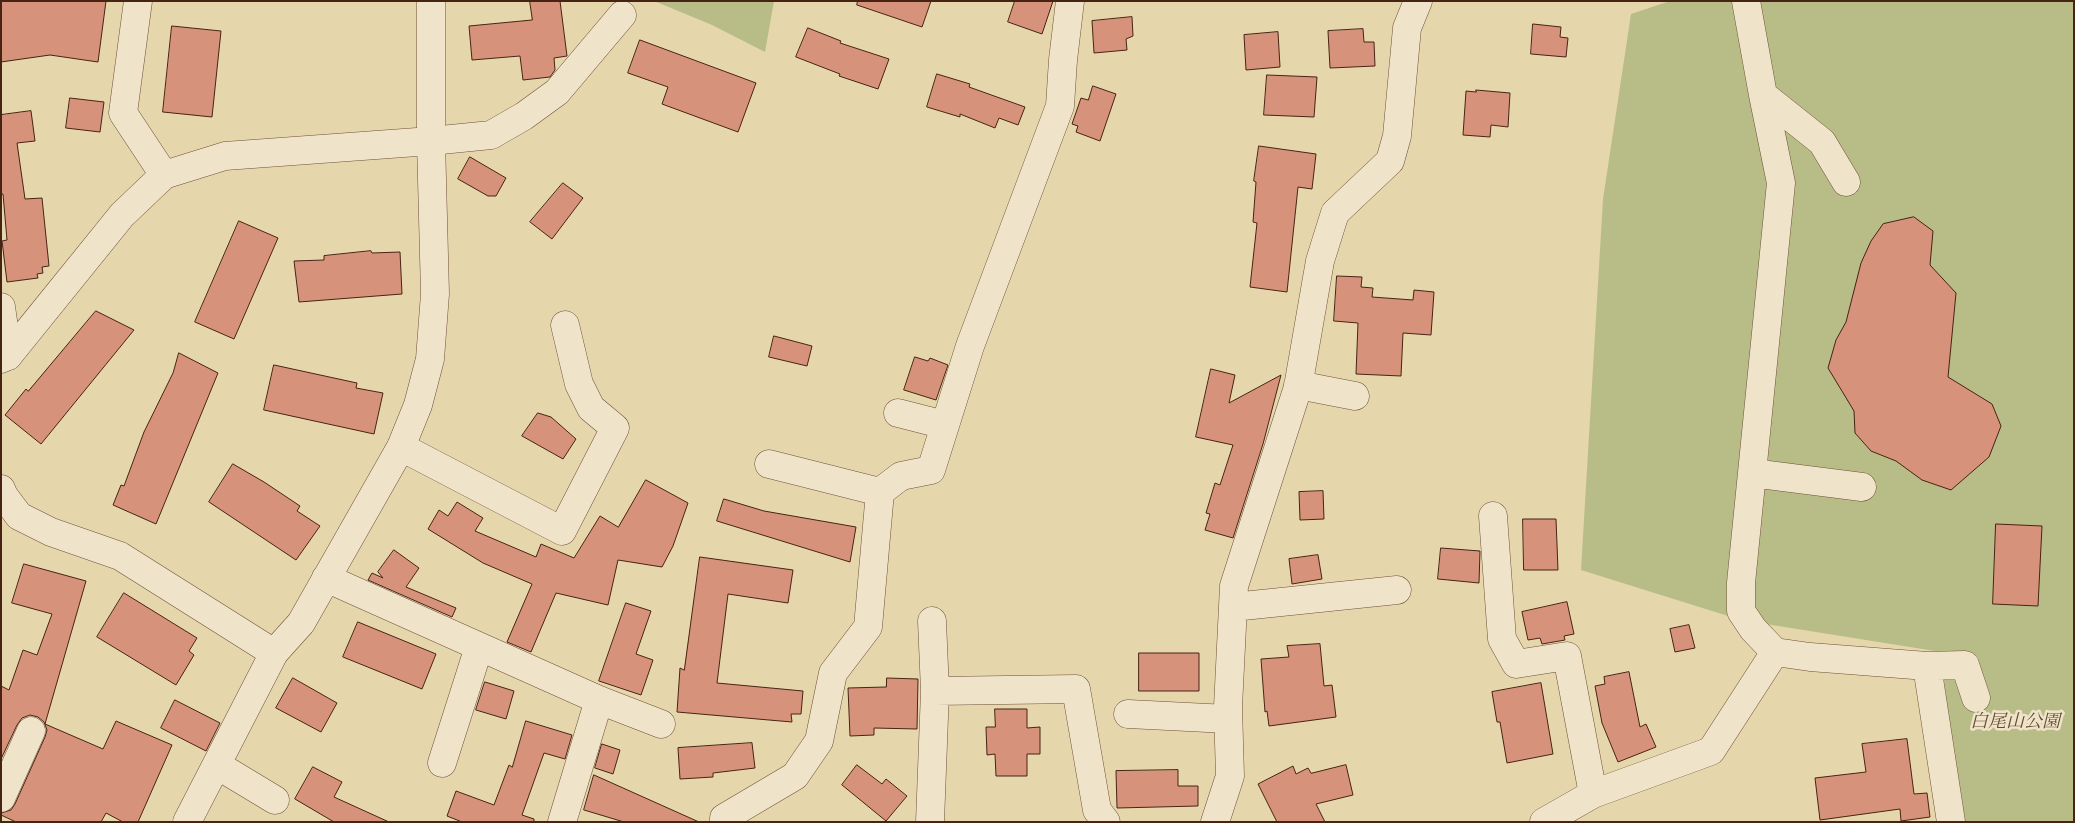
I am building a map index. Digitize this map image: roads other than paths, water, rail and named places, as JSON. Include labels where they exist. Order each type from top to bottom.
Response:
[{"type":"street","points":[[138,1],[123,113],[164,175]]},
{"type":"street","points":[[187,822],[274,653],[301,623],[401,447],[418,405],[430,359],[435,294],[431,141],[431,1]]},
{"type":"street","points":[[724,822],[724,818],[795,776],[819,741],[833,673],[868,627],[880,492],[901,476],[931,470],[970,346],[1060,106],[1070,1]]},
{"type":"street","points":[[1215,822],[1230,776],[1228,718],[1234,586],[1298,385],[1320,261],[1334,213],[1390,160],[1397,136],[1407,28],[1418,1]]},
{"type":"street","points":[[1746,1],[1762,95],[1781,183],[1741,583],[1741,612],[1753,629],[1775,652],[1810,657],[1927,666],[1965,665],[1976,698]]},
{"type":"street","points":[[5,357],[122,215],[164,175],[225,156],[491,135],[524,116],[557,92],[622,15]]},
{"type":"street","points":[[1762,95],[1822,142],[1846,182]]},
{"type":"street","points":[[1,306],[5,357]]},
{"type":"street","points":[[401,447],[562,531],[615,428],[590,408],[579,384],[565,325]]},
{"type":"street","points":[[1298,385],[1355,396]]},
{"type":"street","points":[[898,413],[945,425]]},
{"type":"street","points":[[768,464],[880,492]]},
{"type":"street","points":[[1752,473],[1862,487]]},
{"type":"street","points":[[1,489],[19,516],[51,532],[120,556],[274,653]]},
{"type":"street","points":[[1493,516],[1502,639],[1516,664],[1567,656],[1593,794]]},
{"type":"street","points":[[326,578],[599,700],[661,724]]},
{"type":"street","points":[[1233,607],[1397,590]]},
{"type":"street","points":[[930,822],[935,691],[932,621]]},
{"type":"street","points":[[442,763],[479,646]]},
{"type":"street","points":[[1544,822],[1593,794],[1711,751],[1775,652]]},
{"type":"street","points":[[1927,666],[1951,822]]},
{"type":"street","points":[[935,691],[1076,689],[1097,810],[1106,822]]},
{"type":"street","points":[[562,822],[599,700]]},
{"type":"street","points":[[1128,714],[1228,718]]},
{"type":"street","points":[[1,798],[31,731]]},
{"type":"street","points":[[217,764],[275,800]]},
{"type":"park label","name":"白尾山公園","points":[[2015,722]]}]
